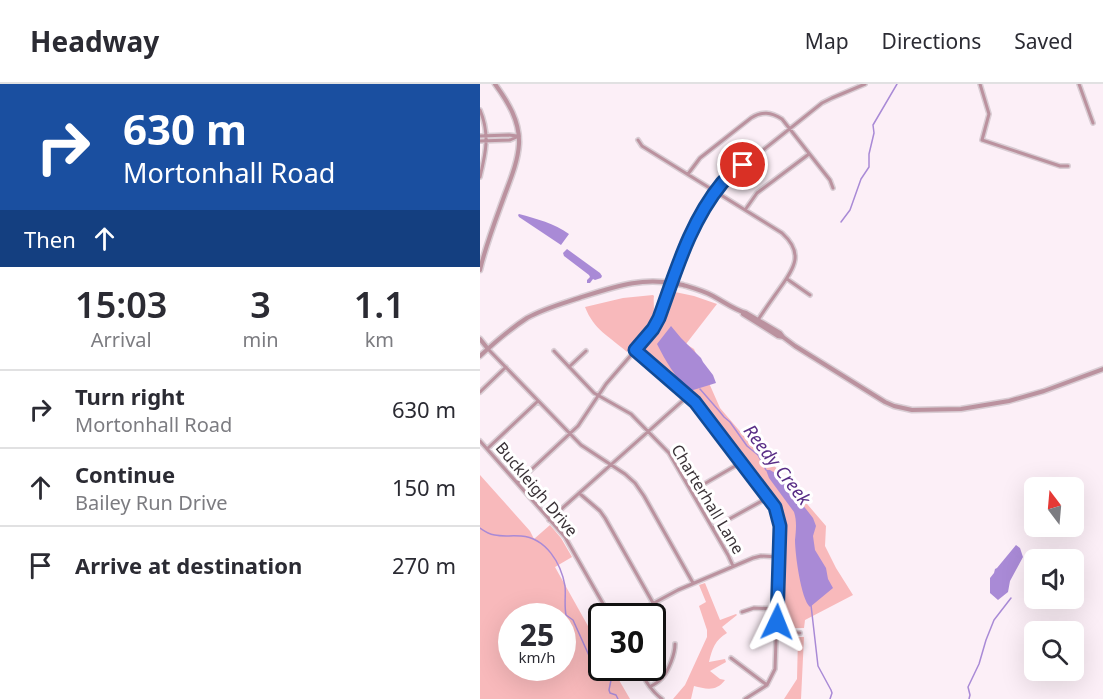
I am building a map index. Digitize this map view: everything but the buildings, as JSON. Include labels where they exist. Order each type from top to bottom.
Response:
[{"type":"street","points":[[480,270],[516,165],[519,144],[513,112],[495,84]]},
{"type":"street","points":[[517,483],[583,420],[606,384],[653,329],[693,228],[728,177],[822,104],[865,84]]},
{"type":"street","points":[[980,84],[989,114],[982,140],[1068,166]]},
{"type":"street","points":[[1079,84],[1093,123]]},
{"type":"street","points":[[480,110],[486,125],[486,152],[480,177]]},
{"type":"street","points":[[688,174],[700,159],[756,115],[765,113],[774,114],[782,119],[830,180],[832,188]]},
{"type":"street","points":[[480,138],[510,140],[519,136]]},
{"type":"street","points":[[638,140],[642,146],[790,239],[795,248],[795,264],[758,320]]},
{"type":"street","points":[[745,210],[757,193],[810,154]]},
{"type":"street","points":[[787,279],[810,295]]},
{"type":"street","points":[[480,356],[518,324],[533,315],[621,285],[644,282],[671,283],[702,291],[780,333],[879,399],[912,411],[952,410],[1002,402],[1044,392],[1103,369]]},
{"type":"street","points":[[741,311],[783,337]]},
{"type":"street","points":[[480,339],[580,445],[635,483],[693,583]]},
{"type":"street","points":[[635,350],[703,411],[768,497],[778,515],[780,526],[775,669],[767,686],[745,699]]},
{"type":"street","name":"Charterhall Lane","points":[[554,351],[598,396],[631,414],[674,459],[733,566]]},
{"type":"street","points":[[569,367],[586,351]]},
{"type":"street","points":[[480,392],[506,367]]},
{"type":"street","points":[[549,520],[688,396]]},
{"type":"street","points":[[487,449],[538,401]]},
{"type":"street","name":"Buckleigh Drive","points":[[480,441],[565,537],[603,603]]},
{"type":"street","points":[[692,491],[742,462]]},
{"type":"street","points":[[579,493],[605,518],[653,603],[693,583],[753,558],[779,557]]},
{"type":"street","points":[[713,528],[768,497]]},
{"type":"street","points":[[742,612],[754,608],[777,609]]},
{"type":"street","points":[[776,632],[800,633]]},
{"type":"street","points":[[650,687],[662,679],[665,674],[675,651],[675,644]]},
{"type":"street","points":[[731,658],[767,686]]},
{"type":"street","points":[[647,681],[655,694],[662,699]]},
{"type":"shaded area","points":[[519,214],[551,224],[569,234],[561,245],[519,217]]},
{"type":"shaded area","points":[[567,249],[600,273],[601,278],[587,283],[589,275],[564,256],[563,253]]},
{"type":"shaded area","points":[[675,292],[717,304],[686,344],[694,349],[720,408],[762,457],[765,455],[826,526],[825,546],[853,595],[805,620],[804,628],[786,628],[783,624],[785,525],[776,499],[703,406],[643,351],[664,322]]},
{"type":"shaded area","points":[[653,295],[652,321],[627,352],[597,327],[585,307],[623,298]]},
{"type":"shaded area","points":[[671,326],[701,358],[716,383],[690,391],[675,375],[657,344]]},
{"type":"shaded area","points":[[766,470],[775,473],[784,481],[813,518],[816,526],[813,536],[815,550],[826,568],[833,588],[810,607],[799,576],[794,512],[769,478]]},
{"type":"shaded area","points":[[480,475],[530,531],[534,539],[550,525],[572,557],[555,567],[575,603],[498,603],[498,681],[576,681],[576,605],[588,626],[588,681],[620,681],[630,699],[480,699]]},
{"type":"shaded area","points":[[1016,545],[1020,548],[1023,557],[1010,581],[1008,592],[998,600],[990,593],[990,578]]},
{"type":"shaded area","points":[[705,583],[720,620],[737,615],[722,627],[727,633],[715,645],[709,662],[725,659],[726,662],[710,671],[725,680],[714,688],[694,686],[691,699],[673,699],[685,685],[707,637],[699,606],[706,602],[699,585]]},
{"type":"shaded area","points":[[798,637],[804,637],[801,699],[784,699],[797,679]]},
{"type":"waterway","points":[[841,222],[850,210],[861,179],[869,167],[873,125],[897,84]]},
{"type":"waterway","name":"Reedy Creek","points":[[700,389],[730,422],[747,446],[758,455],[766,470]]},
{"type":"waterway","points":[[480,528],[495,535],[530,538],[538,541],[551,553],[563,577],[566,615],[573,620],[591,660],[603,669],[611,680],[610,693],[616,695],[618,699]]},
{"type":"waterway","points":[[969,699],[968,687],[979,664],[994,620],[1011,598]]},
{"type":"waterway","name":"Reedy Creek","points":[[811,605],[818,666],[831,690],[830,699]]},
{"type":"route","points":[[743,165],[723,182],[693,228],[659,318],[635,350],[695,402],[775,507],[780,526],[777,622]]}]
